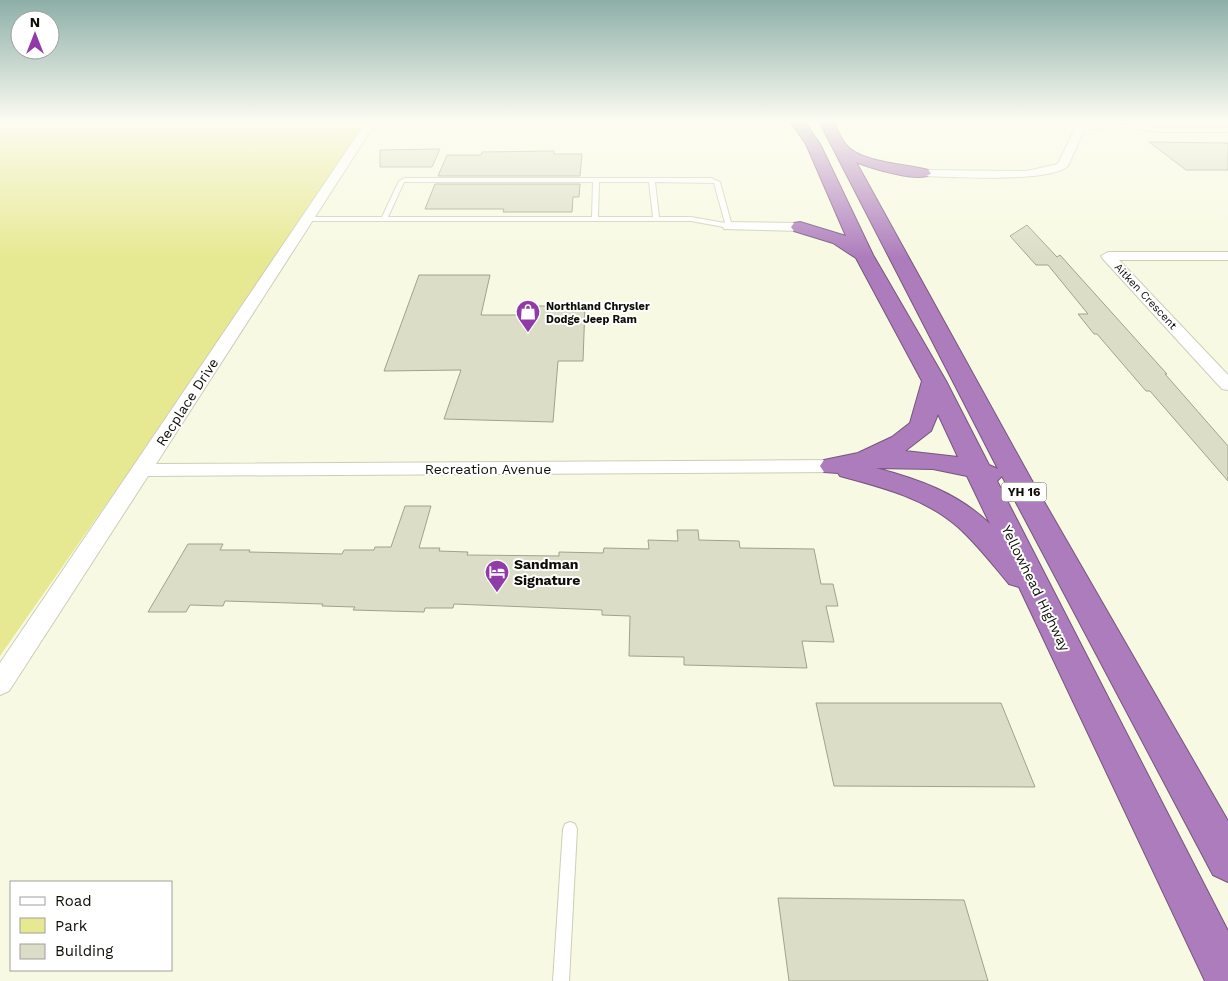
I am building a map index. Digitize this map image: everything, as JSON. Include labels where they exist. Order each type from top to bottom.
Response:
[{"type":"highway","name":"Yellowhead Highway","points":[[824,167],[864,255],[934,381],[1228,979]]},
{"type":"highway","name":"YH 16","points":[[857,167],[877,189],[1059,555],[1228,861]]},
{"type":"highway","points":[[879,167],[923,172]]},
{"type":"highway","points":[[877,189],[897,176],[923,172]]},
{"type":"highway","points":[[800,227],[820,224],[831,218],[839,199]]},
{"type":"highway","points":[[800,227],[839,239],[864,255]]},
{"type":"highway","points":[[844,463],[873,456],[901,442],[922,426],[934,381]]},
{"type":"highway","points":[[844,463],[928,461],[978,470],[1002,484],[1059,555]]},
{"type":"highway","points":[[844,463],[905,486],[950,508],[968,520],[1042,601]]},
{"type":"street","name":"Recplace Drive","points":[[0,684],[341,167]]},
{"type":"street","points":[[923,172],[1027,174],[1059,167]]},
{"type":"street","points":[[729,226],[800,227]]},
{"type":"street","name":"Aitken Crescent","points":[[1227,382],[1108,256],[1228,256]]},
{"type":"street","name":"Recreation Avenue","points":[[142,470],[844,463]]},
{"type":"lane","points":[[307,219],[384,219],[656,219],[699,220],[729,226],[715,181],[405,180],[402,181],[384,219]]},
{"type":"lane","points":[[595,219],[596,180]]},
{"type":"lane","points":[[652,180],[656,219]]},
{"type":"lane","points":[[561,981],[570,829]]},
{"type":"green space","points":[[0,167],[342,167],[0,656]]},
{"type":"building","points":[[442,167],[581,167],[580,176],[438,176]]},
{"type":"building","points":[[1182,167],[1228,167],[1228,170],[1186,170]]},
{"type":"building","points":[[435,184],[580,184],[579,197],[573,197],[572,212],[503,212],[504,209],[425,209]]},
{"type":"building","points":[[1027,225],[1057,257],[1060,255],[1167,374],[1165,374],[1228,446],[1228,481],[1150,391],[1146,391],[1097,334],[1094,334],[1078,314],[1088,314],[1048,265],[1036,265],[1010,236]]},
{"type":"building","points":[[419,275],[490,275],[481,315],[534,315],[535,306],[585,306],[583,361],[558,361],[553,422],[444,419],[461,370],[384,371]]},
{"type":"building","name":"Sandman Signature","points":[[405,506],[431,506],[419,548],[440,548],[439,551],[468,552],[467,555],[559,556],[559,552],[603,553],[604,548],[649,549],[648,540],[678,541],[677,530],[698,530],[699,540],[739,541],[740,548],[814,549],[821,584],[833,584],[838,606],[826,606],[834,642],[802,641],[807,668],[684,665],[684,657],[629,656],[630,616],[602,615],[602,610],[454,604],[453,608],[425,608],[424,612],[353,610],[355,607],[322,606],[323,604],[225,601],[223,606],[190,605],[186,612],[148,612],[188,544],[223,544],[220,550],[250,550],[249,552],[342,554],[344,550],[374,550],[375,547],[391,547]]},
{"type":"building","points":[[816,703],[1001,703],[1035,787],[834,786]]},
{"type":"building","points":[[778,898],[964,900],[988,981],[789,981]]},
{"type":"place","name":"Northland Chrysler Dodge Jeep Ram","points":[[528,333]]},
{"type":"place","name":"Sandman Signature","points":[[497,593]]}]
